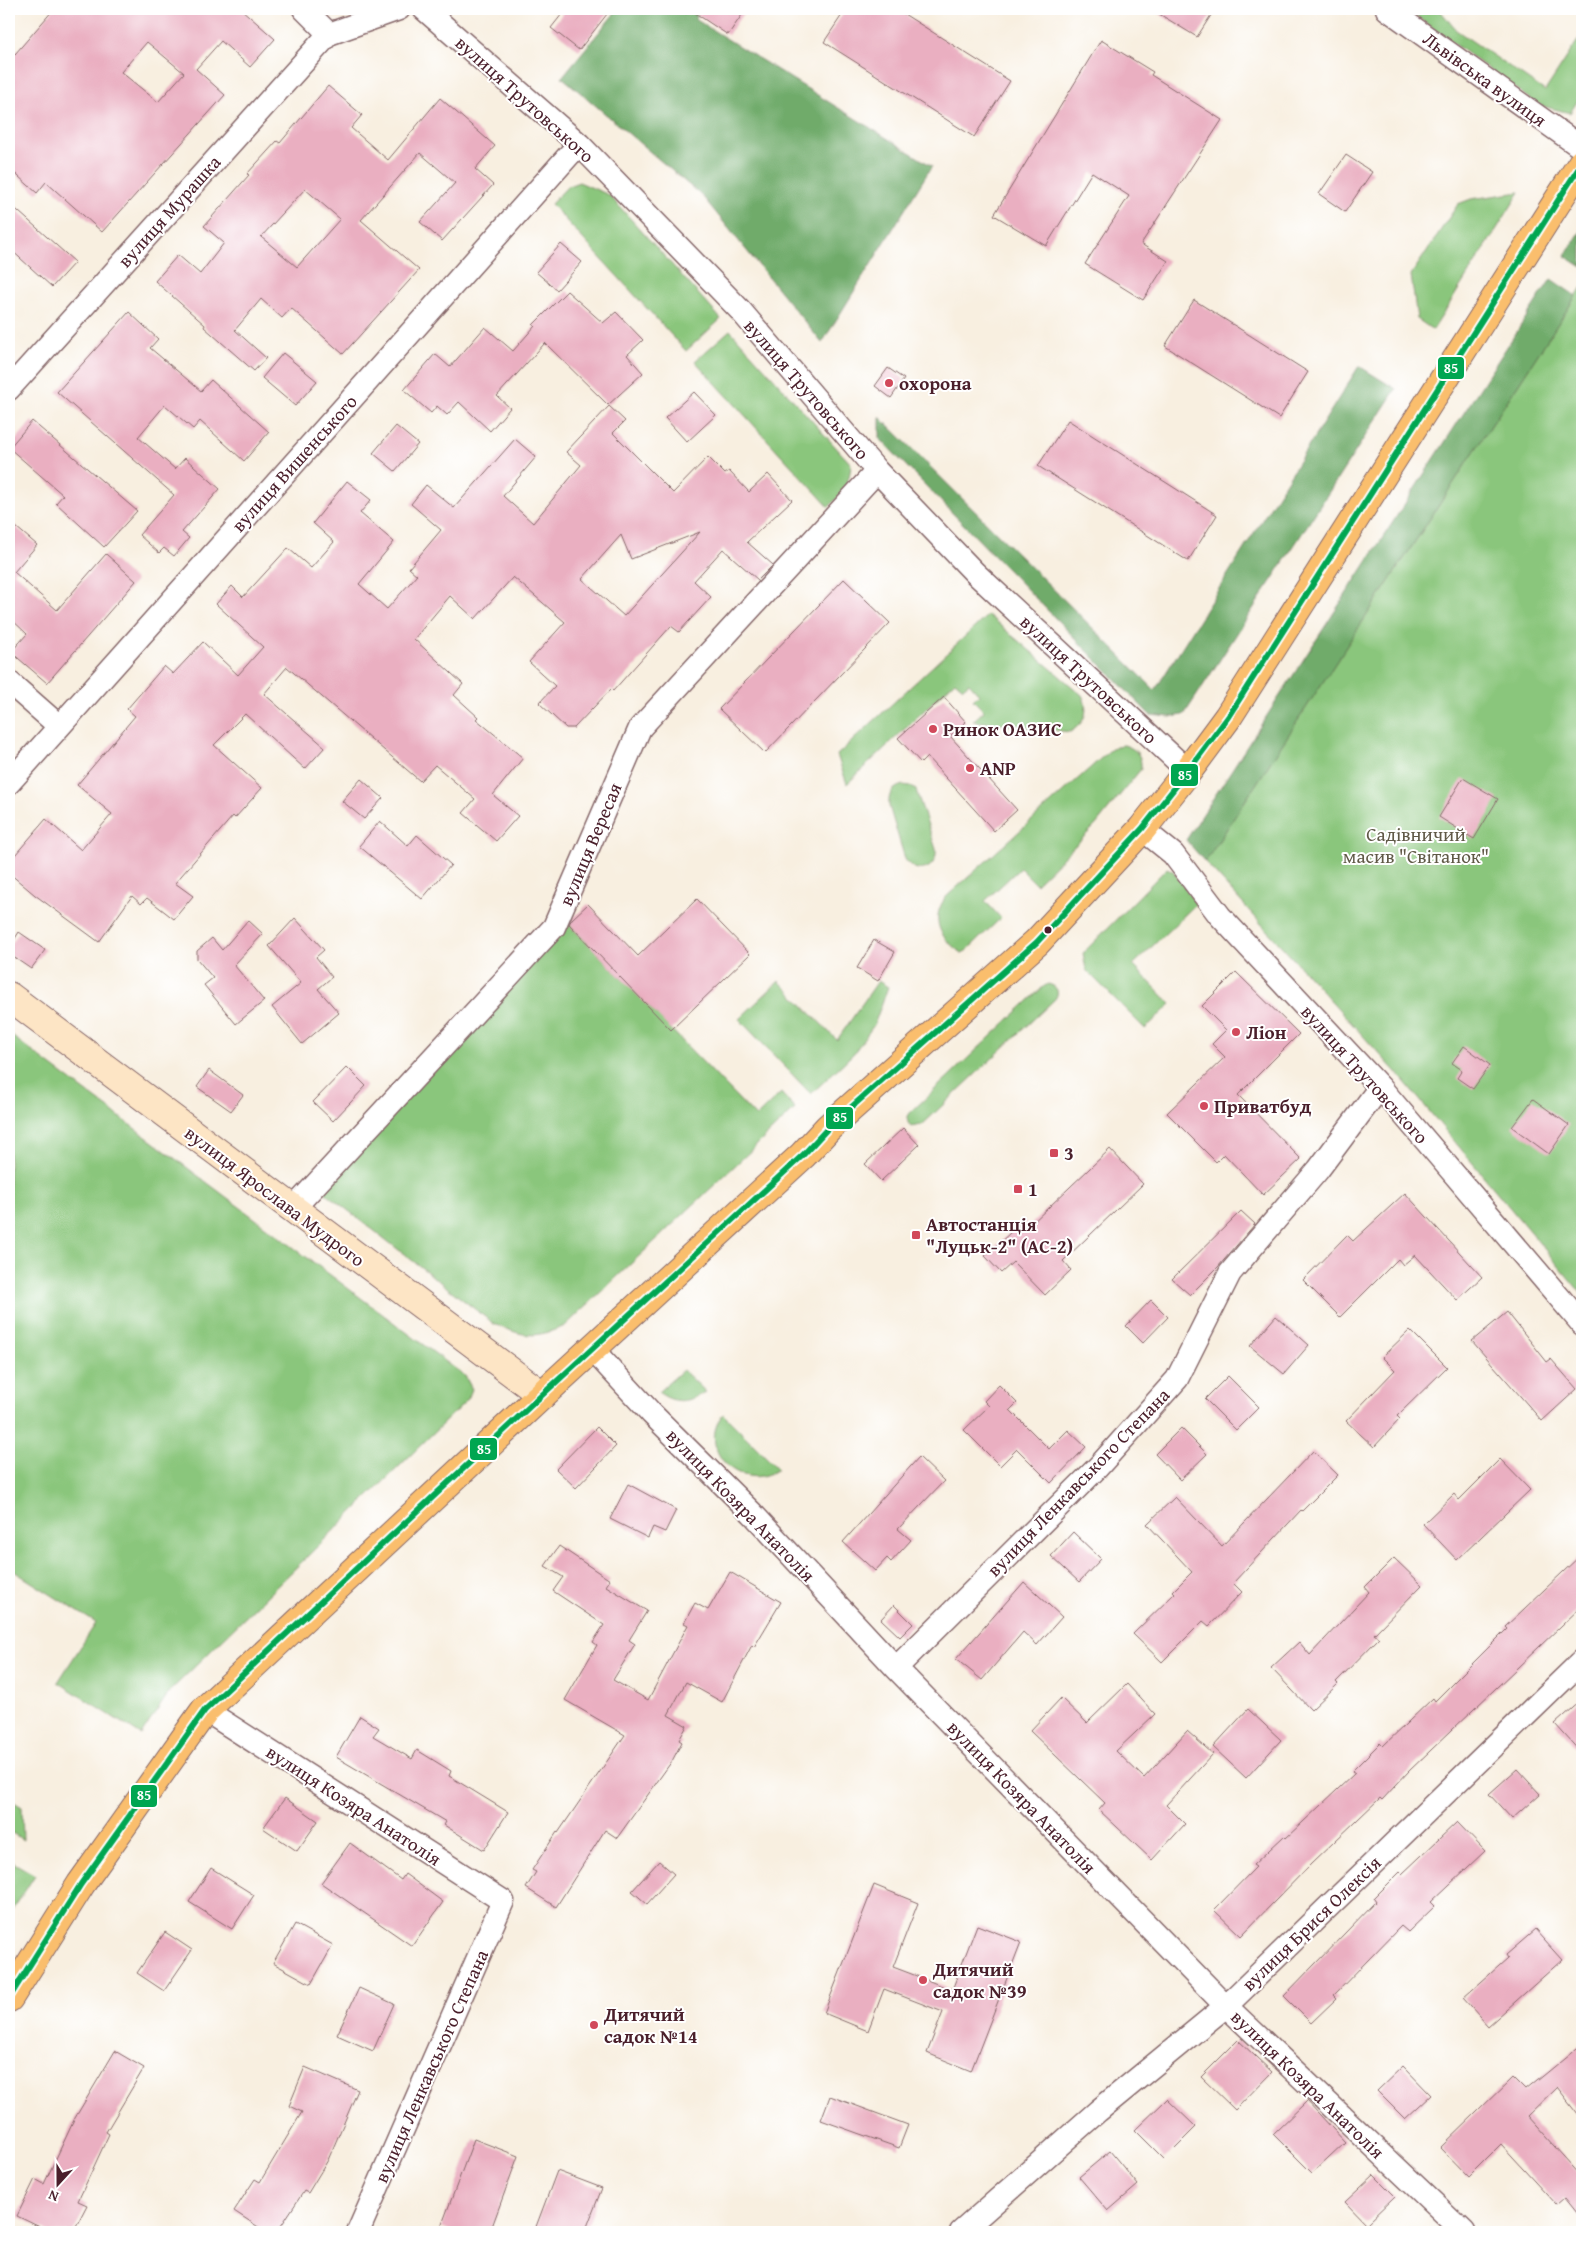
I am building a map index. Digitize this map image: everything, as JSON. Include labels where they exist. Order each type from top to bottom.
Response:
[{"type":"main road","points":[[9,1998],[81,1884],[205,1710],[542,1394],[803,1155],[828,1128],[1037,942],[1142,829],[1228,716],[1582,163]]},
{"type":"main road","name":"вулиця Ярослава Мудрого","points":[[9,996],[542,1394]]},
{"type":"street","points":[[304,9],[329,34],[399,9]]},
{"type":"street","name":"вулиця Трутовського","points":[[424,9],[579,144],[740,310],[877,471],[976,573],[1188,771]]},
{"type":"street","name":"Львівська вулиця","points":[[1388,9],[1582,148]]},
{"type":"street","name":"вулиця Мурашка","points":[[9,389],[329,34]]},
{"type":"street","name":"вулиця Вишенського","points":[[9,783],[579,144]]},
{"type":"street","name":"вулиця Вересая","points":[[292,1209],[554,927],[640,728],[877,471]]},
{"type":"street","points":[[9,682],[60,726]]},
{"type":"street","name":"вулиця Трутовського","points":[[1142,829],[1173,854],[1220,916],[1380,1087],[1582,1324]]},
{"type":"street","name":"вулиця Ленкавського Степана","points":[[896,1668],[1098,1467],[1177,1379],[1230,1272],[1318,1170],[1380,1087]]},
{"type":"street","name":"вулиця Козяра Анатолія","points":[[592,1349],[652,1414],[752,1513],[896,1668],[1226,2006],[1464,2232]]},
{"type":"street","name":"вулиця Брися Олексія","points":[[960,2232],[1098,2111],[1226,2006],[1582,1660]]},
{"type":"street","name":"вулиця Козяра Анатолія","points":[[205,1710],[503,1901]]},
{"type":"street","name":"вулиця Ленкавського Степана","points":[[358,2232],[503,1901]]},
{"type":"green space","points":[[618,9],[701,9],[695,19],[932,166],[822,343],[703,197],[562,77]]},
{"type":"green space","points":[[1406,9],[1439,9],[1456,30],[1545,91],[1582,34],[1582,94],[1570,113],[1538,105]]},
{"type":"green space","points":[[579,182],[609,195],[721,319],[686,351],[551,204],[568,186]]},
{"type":"green space","points":[[1520,192],[1433,330],[1417,319],[1411,275],[1458,204],[1471,199]]},
{"type":"green space","points":[[1582,229],[1582,267],[1565,256]]},
{"type":"green space","points":[[1551,279],[1576,296],[1205,862],[1186,840]]},
{"type":"green space","name":"Садівничий масив \"Світанок\"","points":[[1582,287],[1582,1294],[1404,1081],[1205,862]]},
{"type":"green space","points":[[730,330],[851,464],[849,477],[844,488],[829,507],[695,361]]},
{"type":"green space","points":[[1359,366],[1396,389],[1184,715],[1170,717],[1150,715],[880,439],[880,417],[1155,690]]},
{"type":"green space","points":[[988,615],[1082,695],[1086,711],[1079,725],[1070,732],[973,721],[984,711],[973,700],[979,694],[969,683],[963,688],[955,681],[847,784],[837,755]]},
{"type":"green space","points":[[1124,745],[1138,754],[1141,760],[1141,769],[1095,826],[1036,884],[1020,868],[985,901],[1001,918],[963,954],[956,949],[944,936],[938,922],[938,914],[946,897],[1109,751],[1116,746]]},
{"type":"green space","points":[[903,785],[910,786],[916,790],[936,849],[934,862],[925,869],[915,868],[905,859],[889,806],[891,792]]},
{"type":"green space","points":[[1167,868],[1173,871],[1196,904],[1133,965],[1171,1004],[1145,1029],[1086,970],[1083,953]]},
{"type":"green space","points":[[568,923],[756,1117],[781,1093],[795,1109],[565,1326],[545,1333],[530,1335],[514,1332],[494,1324],[323,1191]]},
{"type":"green space","points":[[779,981],[837,1040],[878,981],[888,987],[874,1025],[853,1054],[811,1094],[739,1019]]},
{"type":"green space","points":[[1048,984],[1054,986],[1057,990],[1055,999],[922,1125],[911,1127],[908,1120],[910,1113]]},
{"type":"green space","points":[[9,1034],[465,1376],[472,1389],[468,1399],[170,1691],[141,1735],[58,1682],[96,1623],[9,1568]]},
{"type":"green space","points":[[683,1370],[706,1392],[682,1401],[670,1399],[658,1392]]},
{"type":"green space","points":[[723,1414],[778,1469],[764,1476],[750,1476],[737,1472],[726,1464],[718,1454],[715,1441],[716,1427]]},
{"type":"green space","points":[[9,1799],[22,1807],[23,1840],[9,1831]]},
{"type":"green space","points":[[9,1860],[35,1875],[9,1916]]},
{"type":"building","points":[[54,9],[241,9],[275,39],[250,67],[221,41],[196,69],[225,95],[102,232],[46,182],[37,193],[9,168],[9,61]],"holes":[[[147,42],[184,73],[158,102],[121,72]]]},
{"type":"building","points":[[566,9],[611,9],[579,50],[551,28]]},
{"type":"building","points":[[689,9],[746,9],[728,35]]},
{"type":"building","points":[[846,9],[896,9],[1010,81],[974,137],[824,42]]},
{"type":"building","points":[[1151,9],[1215,9],[1197,37]]},
{"type":"building","points":[[1101,40],[1153,72],[1151,75],[1222,120],[1141,244],[1168,261],[1143,300],[1085,264],[1129,196],[1092,172],[1046,246],[994,215]]},
{"type":"building","points":[[328,86],[362,115],[351,128],[388,160],[440,98],[495,146],[475,169],[493,185],[442,241],[420,222],[455,183],[420,153],[361,220],[419,270],[343,354],[291,308],[282,318],[261,299],[235,330],[266,358],[254,371],[155,281],[178,255],[200,274],[224,243],[204,226],[277,141],[280,143]],"holes":[[[305,189],[340,219],[297,267],[261,237]]]},
{"type":"building","points":[[1346,155],[1372,172],[1345,212],[1319,194]]},
{"type":"building","points":[[9,203],[75,262],[52,287],[9,248]]},
{"type":"building","points":[[561,244],[582,262],[557,290],[536,272]]},
{"type":"building","points":[[567,291],[603,323],[616,312],[643,340],[627,355],[643,373],[608,405],[545,343],[497,396],[510,408],[490,431],[459,402],[447,415],[437,406],[431,413],[404,390],[435,354],[450,367],[485,327],[513,351],[535,326],[533,325]]},
{"type":"building","points":[[1194,300],[1308,372],[1279,418],[1165,346]]},
{"type":"building","points":[[129,312],[158,339],[150,348],[201,391],[211,380],[269,432],[244,461],[200,421],[193,429],[165,405],[138,437],[175,469],[185,458],[220,489],[182,532],[189,538],[174,556],[164,548],[159,553],[139,535],[174,495],[57,392]]},
{"type":"building","points":[[283,353],[317,381],[295,406],[262,378]]},
{"type":"building","name":"охорона","points":[[888,368],[904,379],[891,398],[875,386]]},
{"type":"building","points":[[694,392],[716,415],[687,442],[665,418]]},
{"type":"building","points":[[609,406],[625,421],[613,433],[673,493],[708,457],[725,474],[729,471],[749,492],[768,474],[792,500],[747,542],[773,565],[758,580],[723,549],[694,581],[711,597],[679,632],[671,626],[613,691],[611,689],[574,728],[566,728],[539,703],[555,686],[529,662],[565,622],[513,577],[475,619],[450,596],[414,639],[463,684],[454,695],[478,717],[476,719],[523,758],[493,795],[518,816],[496,841],[463,813],[475,799],[435,765],[420,781],[287,667],[264,694],[325,747],[305,769],[245,714],[214,745],[262,788],[235,818],[233,816],[175,883],[193,896],[174,919],[147,898],[141,904],[132,896],[99,942],[35,895],[9,873],[9,862],[46,819],[81,850],[112,814],[77,785],[135,716],[127,709],[164,666],[173,674],[203,642],[238,675],[263,647],[216,604],[232,586],[243,597],[288,548],[311,568],[334,542],[313,523],[347,481],[371,500],[360,513],[394,542],[359,584],[387,609],[417,575],[409,568],[441,530],[411,504],[426,485],[454,508],[515,439],[536,457],[503,496],[533,523],[581,465],[566,452]],"holes":[[[700,532],[624,616],[582,579],[621,535],[631,559]]]},
{"type":"building","points":[[1068,420],[1217,515],[1188,561],[1038,466]]},
{"type":"building","points":[[32,421],[137,511],[104,547],[56,503],[63,495],[9,448]]},
{"type":"building","points":[[396,426],[418,444],[395,471],[373,453]]},
{"type":"building","points":[[9,521],[37,545],[14,572],[57,610],[106,554],[136,581],[47,683],[11,652],[27,634],[9,617]]},
{"type":"building","points":[[844,579],[890,623],[765,753],[719,709]]},
{"type":"building","points":[[944,697],[966,722],[950,736],[1017,810],[994,831],[927,757],[921,763],[898,738]]},
{"type":"building","points":[[1463,778],[1498,799],[1474,839],[1439,817]]},
{"type":"building","points":[[361,779],[383,798],[364,819],[342,801]]},
{"type":"building","points":[[380,821],[408,846],[417,835],[451,865],[422,899],[359,846]]},
{"type":"building","points":[[697,899],[750,954],[671,1030],[569,924],[588,904],[638,956]]},
{"type":"building","points":[[295,918],[324,950],[316,957],[332,977],[318,989],[339,1013],[302,1044],[272,1007],[301,983],[269,946]]},
{"type":"building","points":[[248,920],[263,934],[234,965],[264,1001],[236,1024],[204,985],[213,978],[197,959],[197,951],[212,938],[222,950]]},
{"type":"building","points":[[19,932],[45,950],[31,969],[9,954],[9,948]]},
{"type":"building","points":[[874,940],[895,952],[878,981],[857,968]]},
{"type":"building","points":[[1236,972],[1299,1034],[1238,1095],[1301,1159],[1263,1195],[1224,1154],[1216,1162],[1167,1113],[1225,1057],[1212,1044],[1226,1030],[1202,1006]]},
{"type":"building","points":[[1464,1046],[1490,1065],[1473,1089],[1457,1078],[1462,1070],[1452,1063]]},
{"type":"building","points":[[347,1067],[366,1086],[333,1121],[313,1102]]},
{"type":"building","points":[[209,1070],[243,1095],[231,1111],[197,1087]]},
{"type":"building","points":[[1533,1099],[1569,1125],[1549,1154],[1512,1127]]},
{"type":"building","points":[[903,1128],[919,1145],[881,1181],[865,1164]]},
{"type":"building","points":[[1110,1149],[1143,1184],[1063,1261],[1071,1270],[1045,1295],[1013,1262],[1001,1273],[985,1256],[1024,1220],[1029,1226]]},
{"type":"building","points":[[1405,1193],[1482,1277],[1457,1300],[1415,1255],[1403,1265],[1398,1259],[1340,1317],[1303,1280],[1347,1235],[1353,1241]]},
{"type":"building","points":[[1241,1211],[1255,1224],[1218,1267],[1190,1295],[1172,1279]]},
{"type":"building","points":[[1151,1300],[1168,1317],[1143,1343],[1126,1326]]},
{"type":"building","points":[[1507,1312],[1547,1362],[1551,1359],[1577,1389],[1542,1421],[1472,1341]]},
{"type":"building","points":[[1276,1316],[1309,1345],[1284,1374],[1250,1346]]},
{"type":"building","points":[[1410,1330],[1447,1367],[1397,1416],[1400,1419],[1374,1447],[1346,1421],[1395,1370],[1382,1357]]},
{"type":"building","points":[[1228,1376],[1259,1407],[1236,1430],[1205,1399]]},
{"type":"building","points":[[999,1385],[1017,1403],[1010,1410],[1049,1449],[1068,1430],[1086,1447],[1051,1483],[1017,1449],[1000,1466],[964,1430],[989,1406],[984,1401]]},
{"type":"building","points":[[597,1427],[616,1446],[576,1488],[556,1469]]},
{"type":"building","points":[[1181,1428],[1207,1454],[1180,1480],[1155,1454]]},
{"type":"building","points":[[1313,1451],[1338,1475],[1301,1510],[1233,1583],[1242,1592],[1209,1626],[1203,1621],[1162,1662],[1133,1634],[1175,1593],[1173,1591],[1192,1572],[1147,1524],[1175,1497],[1222,1546]]},
{"type":"building","points":[[919,1457],[944,1481],[898,1529],[911,1540],[891,1562],[887,1558],[875,1571],[843,1542]]},
{"type":"building","points":[[1500,1459],[1530,1490],[1457,1560],[1423,1524],[1454,1494],[1459,1500]]},
{"type":"building","points":[[628,1484],[676,1510],[665,1532],[653,1527],[648,1538],[610,1519]]},
{"type":"building","points":[[1073,1532],[1101,1559],[1079,1582],[1051,1556]]},
{"type":"building","points":[[559,1546],[610,1580],[606,1586],[647,1611],[629,1640],[635,1644],[613,1680],[648,1700],[688,1625],[684,1623],[695,1603],[708,1610],[730,1572],[781,1602],[754,1647],[752,1645],[722,1702],[686,1682],[668,1715],[687,1726],[679,1740],[682,1742],[672,1761],[617,1838],[605,1830],[556,1907],[526,1888],[536,1872],[532,1870],[625,1735],[565,1700],[597,1645],[593,1642],[604,1625],[553,1591],[563,1577],[545,1566]]},
{"type":"building","points":[[1582,1554],[1582,1606],[1409,1771],[1382,1800],[1380,1798],[1311,1864],[1241,1936],[1214,1910],[1256,1867],[1253,1865],[1284,1836],[1286,1838],[1355,1773],[1352,1771],[1380,1743],[1383,1746],[1433,1698],[1435,1701],[1507,1629],[1505,1627]]},
{"type":"building","points":[[1394,1558],[1422,1585],[1374,1634],[1379,1638],[1336,1682],[1338,1684],[1311,1710],[1271,1668],[1299,1642],[1310,1655],[1369,1592],[1365,1587]]},
{"type":"building","points":[[1024,1582],[1062,1617],[1037,1645],[1023,1632],[982,1680],[956,1659]]},
{"type":"building","points":[[894,1605],[913,1624],[900,1637],[881,1619]]},
{"type":"building","points":[[1127,1684],[1155,1714],[1116,1751],[1144,1778],[1187,1731],[1213,1754],[1166,1805],[1185,1824],[1152,1860],[1099,1810],[1105,1803],[1030,1731],[1061,1698],[1087,1723]]},
{"type":"building","points":[[1582,1700],[1582,1754],[1555,1724]]},
{"type":"building","points":[[1248,1709],[1281,1740],[1246,1778],[1213,1747]]},
{"type":"building","points":[[360,1716],[379,1728],[373,1736],[412,1759],[417,1750],[451,1771],[449,1776],[508,1812],[484,1850],[444,1825],[446,1822],[336,1757]]},
{"type":"building","points":[[1517,1769],[1540,1794],[1512,1819],[1489,1794]]},
{"type":"building","points":[[285,1798],[318,1821],[297,1851],[263,1828]]},
{"type":"building","points":[[1457,1822],[1485,1851],[1431,1902],[1435,1906],[1408,1932],[1401,1926],[1334,1995],[1337,1998],[1311,2023],[1284,1996],[1376,1901],[1374,1898],[1400,1872],[1402,1874]]},
{"type":"building","points":[[350,1843],[401,1880],[405,1874],[443,1902],[412,1946],[321,1883]]},
{"type":"building","points":[[659,1861],[674,1874],[647,1904],[632,1891]]},
{"type":"building","points":[[211,1868],[254,1895],[232,1929],[189,1902]]},
{"type":"building","points":[[874,1885],[918,1903],[893,1967],[952,1990],[977,1925],[1021,1942],[971,2071],[927,2053],[943,2012],[884,1989],[868,2031],[824,2013]]},
{"type":"building","points":[[295,1924],[333,1945],[311,1984],[273,1963]]},
{"type":"building","points":[[1535,1930],[1562,1960],[1488,2026],[1463,1998],[1508,1958],[1506,1955]]},
{"type":"building","points":[[165,1932],[192,1950],[164,1991],[137,1973]]},
{"type":"building","points":[[359,1988],[394,2004],[373,2051],[337,2035]]},
{"type":"building","points":[[1238,2040],[1272,2072],[1235,2110],[1201,2077]]},
{"type":"building","points":[[1582,2044],[1582,2119],[1557,2087],[1527,2116],[1582,2177],[1582,2219],[1565,2198],[1557,2205],[1501,2144],[1468,2177],[1440,2148],[1513,2077],[1526,2090]]},
{"type":"building","points":[[115,2051],[144,2068],[106,2132],[109,2134],[78,2201],[87,2205],[73,2232],[50,2232],[17,2216],[35,2179],[44,2184],[75,2118]]},
{"type":"building","points":[[1403,2066],[1431,2095],[1405,2119],[1377,2091]]},
{"type":"building","points":[[305,2067],[358,2090],[328,2160],[308,2193],[304,2191],[277,2232],[266,2232],[234,2211],[255,2179],[260,2182],[302,2112],[289,2106]]},
{"type":"building","points":[[830,2096],[908,2125],[899,2148],[821,2120]]},
{"type":"building","points":[[1167,2099],[1196,2127],[1164,2159],[1135,2130]]},
{"type":"building","points":[[1307,2101],[1345,2142],[1312,2173],[1273,2134]]},
{"type":"building","points":[[474,2139],[518,2156],[490,2232],[455,2232],[441,2227]]},
{"type":"building","points":[[1110,2151],[1138,2185],[1108,2211],[1079,2177]]},
{"type":"building","points":[[557,2171],[602,2188],[585,2232],[534,2232]]},
{"type":"building","points":[[1374,2175],[1395,2196],[1366,2224],[1345,2202]]},
{"type":"transit line","name":"85","points":[[9,1998],[81,1884],[205,1710],[542,1395],[803,1155],[828,1128],[1037,942],[1142,829],[1228,717],[1582,163]]},
{"type":"place","name":"охорона","points":[[889,383]]},
{"type":"place","name":"Ринок ОАЗИС","points":[[933,729]]},
{"type":"place","name":"ANP","points":[[970,768]]},
{"type":"place","name":"Ліон","points":[[1236,1032]]},
{"type":"place","name":"Приватбуд","points":[[1204,1106]]},
{"type":"place","name":"3","points":[[1054,1153]]},
{"type":"place","name":"1","points":[[1018,1189]]},
{"type":"place","name":"Автостанція \"Луцьк-2\" (АС-2)","points":[[916,1235]]},
{"type":"place","name":"Дитячий садок №39","points":[[923,1980]]},
{"type":"place","name":"Дитячий садок №14","points":[[594,2025]]}]
